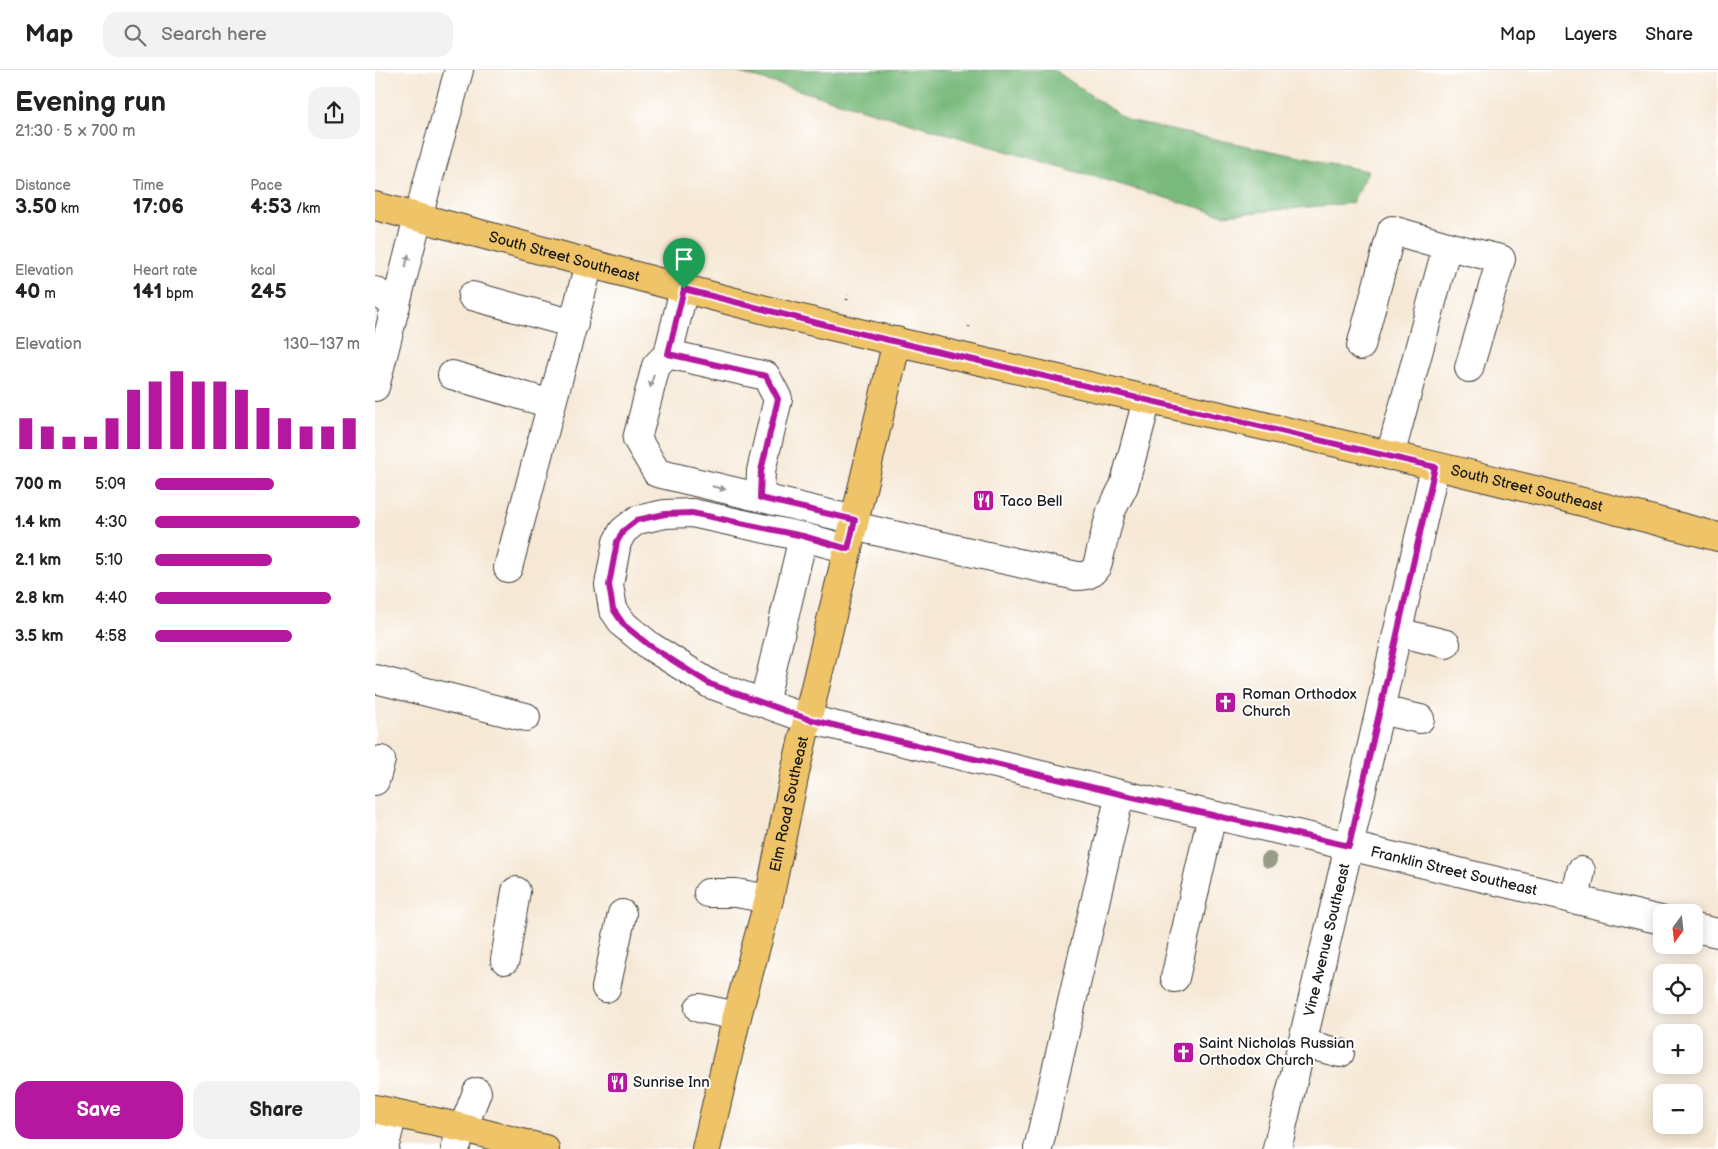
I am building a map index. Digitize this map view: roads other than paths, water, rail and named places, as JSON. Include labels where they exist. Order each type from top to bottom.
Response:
[{"type":"main road","name":"South Street Southeast","points":[[375,206],[684,289],[897,342],[1558,495],[1718,537]]},
{"type":"main road","name":"Elm Road Southeast","points":[[706,1149],[737,1016],[769,899],[796,768],[897,342]]},
{"type":"main road","points":[[384,1111],[459,1138],[545,1149]]},
{"type":"street","points":[[375,387],[385,298],[418,217],[459,70]]},
{"type":"street","points":[[1361,346],[1392,230],[1501,259],[1469,368]]},
{"type":"street","points":[[1390,456],[1447,246]]},
{"type":"street","points":[[508,568],[589,264]]},
{"type":"street","points":[[684,289],[668,354],[656,366],[637,439],[657,473],[760,498],[852,532],[1077,576],[1085,576],[1092,573],[1097,566],[1111,511],[1127,477],[1147,400]]},
{"type":"street","points":[[472,296],[574,324]]},
{"type":"street","points":[[668,354],[766,376],[778,399],[761,471],[760,498]]},
{"type":"street","points":[[452,375],[551,404]]},
{"type":"street","name":"Vine Avenue Southeast","points":[[1277,1149],[1349,846],[1435,467]]},
{"type":"street","name":"Franklin Street Southeast","points":[[852,532],[803,536],[692,513],[665,514],[637,520],[623,531],[617,542],[609,585],[613,609],[624,625],[650,646],[710,684],[808,719],[1653,918]]},
{"type":"street","points":[[764,703],[803,536]]},
{"type":"street","points":[[1398,632],[1447,644]]},
{"type":"street","points":[[375,679],[527,717]]},
{"type":"street","points":[[1380,710],[1420,719]]},
{"type":"street","points":[[1038,1149],[1120,794]]},
{"type":"street","points":[[1175,978],[1212,815]]},
{"type":"street","points":[[1575,900],[1581,870]]},
{"type":"street","points":[[505,960],[516,891]]},
{"type":"street","points":[[708,893],[736,893],[769,899]]},
{"type":"street","points":[[606,988],[621,914]]},
{"type":"street","points":[[1703,930],[1718,934]]},
{"type":"street","points":[[699,1008],[737,1016]]},
{"type":"street","points":[[1302,1042],[1339,1053]]},
{"type":"street","points":[[459,1138],[477,1092]]},
{"type":"street","points":[[384,1111],[384,1149]]},
{"type":"place","name":"Taco Bell","points":[[984,501]]},
{"type":"place","name":"Roman Orthodox Church","points":[[1226,703]]},
{"type":"place","name":"Saint Nicholas Russian Orthodox Church","points":[[1183,1052]]},
{"type":"place","name":"Sunrise Inn","points":[[617,1082]]}]
